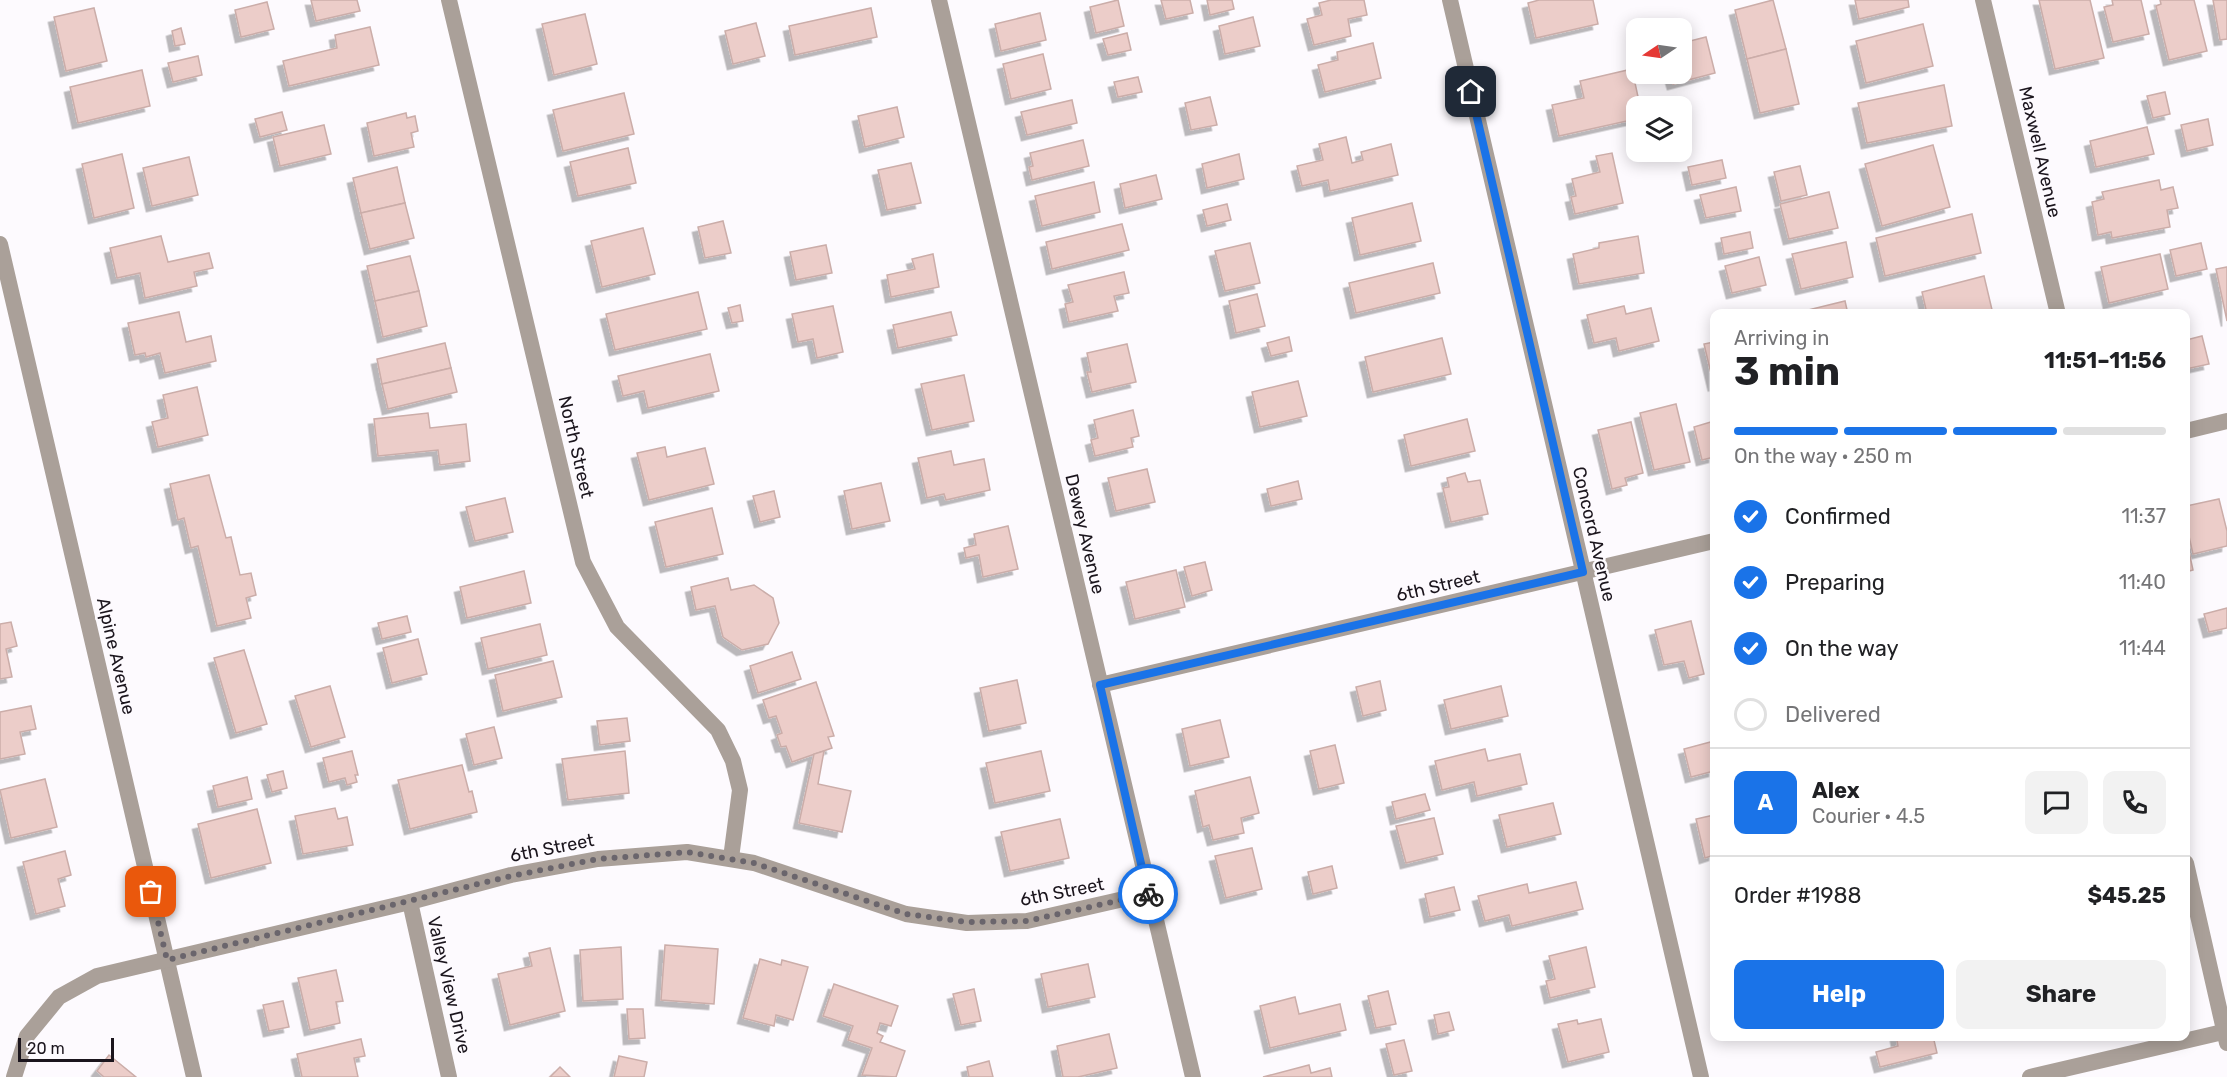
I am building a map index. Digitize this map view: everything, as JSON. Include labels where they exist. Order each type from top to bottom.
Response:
[{"type":"street","name":"North Street","points":[[449,0],[583,562],[617,627],[718,730],[733,761],[740,790],[732,858]]},
{"type":"street","name":"Dewey Avenue","points":[[939,0],[1193,1077]]},
{"type":"street","name":"Concord Avenue","points":[[1450,0],[1701,1077]]},
{"type":"street","name":"Maxwell Avenue","points":[[1983,0],[2057,309]]},
{"type":"street","name":"Alpine Avenue","points":[[0,244],[194,1077]]},
{"type":"street","points":[[2190,430],[2227,421]]},
{"type":"street","name":"6th Street","points":[[1100,685],[1710,542]]},
{"type":"street","name":"6th Street","points":[[14,1077],[27,1036],[58,997],[97,976],[511,876],[598,859],[687,852],[732,858],[754,863],[906,914],[967,922],[1027,921],[1150,893]]},
{"type":"street","points":[[2030,1077],[2226,1035],[2190,880]]},
{"type":"street","name":"Valley View Drive","points":[[410,902],[449,1077]]},
{"type":"building","points":[[311,0],[357,0],[360,11],[316,21]]},
{"type":"building","points":[[1118,0],[1124,26],[1096,33],[1090,7]]},
{"type":"building","points":[[1161,0],[1190,0],[1193,13],[1166,19]]},
{"type":"building","points":[[1207,0],[1232,0],[1234,9],[1210,15]]},
{"type":"building","points":[[1331,0],[1364,0],[1367,15],[1348,19],[1351,36],[1314,45],[1307,19],[1322,15],[1319,3]]},
{"type":"building","points":[[1539,0],[1593,0],[1598,24],[1536,38],[1528,3]]},
{"type":"building","points":[[1773,0],[1786,49],[1747,59],[1735,10]]},
{"type":"building","points":[[1855,0],[1908,0],[1909,7],[1859,19]]},
{"type":"building","points":[[2039,0],[2090,0],[2104,58],[2055,69]]},
{"type":"building","points":[[2112,0],[2141,0],[2149,34],[2113,42],[2104,7],[2113,5]]},
{"type":"building","points":[[2160,0],[2194,0],[2207,51],[2169,60],[2156,6],[2161,4]]},
{"type":"building","points":[[2213,0],[2227,0],[2227,39],[2220,40]]},
{"type":"building","points":[[267,2],[274,29],[241,37],[235,10]]},
{"type":"building","points":[[94,8],[107,61],[66,71],[54,17]]},
{"type":"building","points":[[871,8],[877,37],[795,55],[789,26]]},
{"type":"building","points":[[1040,13],[1046,40],[1001,51],[995,24]]},
{"type":"building","points":[[585,14],[597,64],[554,75],[542,24]]},
{"type":"building","points":[[1253,17],[1260,46],[1225,54],[1219,26]]},
{"type":"building","points":[[756,23],[765,56],[733,64],[725,31]]},
{"type":"building","points":[[1923,24],[1933,66],[1866,83],[1856,41]]},
{"type":"building","points":[[370,27],[379,65],[289,86],[283,61],[337,48],[335,35]]},
{"type":"building","points":[[181,28],[185,44],[175,46],[172,31]]},
{"type":"building","points":[[1127,33],[1131,50],[1108,55],[1103,39]]},
{"type":"building","points":[[1706,37],[1715,73],[1692,79],[1692,40]]},
{"type":"building","points":[[1373,43],[1381,78],[1325,92],[1318,65],[1338,60],[1337,52]]},
{"type":"building","points":[[1786,49],[1799,104],[1760,113],[1747,59]]},
{"type":"building","points":[[1043,54],[1051,89],[1011,99],[1003,64]]},
{"type":"building","points":[[198,56],[202,75],[173,82],[168,63]]},
{"type":"building","points":[[142,70],[150,106],[78,123],[70,87]]},
{"type":"building","points":[[1626,70],[1626,84],[1635,84],[1638,96],[1626,96],[1626,121],[1559,136],[1552,105],[1584,98],[1580,81]]},
{"type":"building","points":[[1138,77],[1142,92],[1118,97],[1114,82]]},
{"type":"building","points":[[1944,85],[1952,126],[1867,143],[1858,103]]},
{"type":"building","points":[[2165,92],[2170,114],[2153,118],[2147,96]]},
{"type":"building","points":[[624,93],[634,134],[563,151],[553,110]]},
{"type":"building","points":[[1210,97],[1217,125],[1191,130],[1185,103]]},
{"type":"building","points":[[1072,100],[1077,123],[1027,135],[1021,112]]},
{"type":"building","points":[[897,107],[904,137],[865,147],[858,116]]},
{"type":"building","points":[[282,112],[287,130],[260,137],[255,119]]},
{"type":"building","points":[[406,113],[407,118],[415,116],[418,131],[411,133],[414,147],[374,156],[367,123]]},
{"type":"building","points":[[2208,119],[2213,145],[2187,151],[2181,125]]},
{"type":"building","points":[[324,125],[331,154],[280,166],[273,137]]},
{"type":"building","points":[[2147,127],[2154,154],[2096,167],[2090,141]]},
{"type":"building","points":[[1346,137],[1352,163],[1363,160],[1361,152],[1391,144],[1398,175],[1330,191],[1328,180],[1302,186],[1297,166],[1323,160],[1319,144]]},
{"type":"building","points":[[1083,140],[1089,166],[1032,180],[1029,167],[1033,166],[1030,153]]},
{"type":"building","points":[[1933,145],[1950,207],[1882,226],[1865,164]]},
{"type":"building","points":[[628,148],[636,183],[578,196],[570,162]]},
{"type":"building","points":[[1612,153],[1623,203],[1575,214],[1571,197],[1576,196],[1572,179],[1600,172],[1596,156]]},
{"type":"building","points":[[122,154],[134,208],[94,218],[82,164]]},
{"type":"building","points":[[1239,154],[1244,179],[1207,188],[1202,164]]},
{"type":"building","points":[[189,157],[198,195],[152,206],[143,168]]},
{"type":"building","points":[[1722,160],[1726,178],[1692,185],[1688,167]]},
{"type":"building","points":[[911,163],[921,203],[887,210],[878,170]]},
{"type":"building","points":[[1800,166],[1807,195],[1781,201],[1774,172]]},
{"type":"building","points":[[397,167],[405,203],[361,213],[353,178]]},
{"type":"building","points":[[1156,175],[1162,199],[1125,208],[1120,184]]},
{"type":"building","points":[[2159,180],[2161,190],[2173,187],[2178,208],[2167,210],[2170,227],[2112,238],[2111,232],[2098,235],[2092,202],[2104,199],[2102,192]]},
{"type":"building","points":[[1094,182],[1100,212],[1042,226],[1035,196]]},
{"type":"building","points":[[1736,187],[1741,211],[1706,218],[1700,195]]},
{"type":"building","points":[[1829,192],[1838,228],[1789,239],[1780,204]]},
{"type":"building","points":[[405,203],[414,238],[370,249],[361,213]]},
{"type":"building","points":[[1412,203],[1421,241],[1360,255],[1352,218]]},
{"type":"building","points":[[1227,204],[1231,220],[1207,226],[1203,210]]},
{"type":"building","points":[[1972,214],[1981,253],[1885,276],[1876,238]]},
{"type":"building","points":[[723,221],[731,253],[705,258],[698,227]]},
{"type":"building","points":[[1122,224],[1129,250],[1052,269],[1046,242]]},
{"type":"building","points":[[643,228],[655,274],[602,287],[591,241]]},
{"type":"building","points":[[1750,232],[1753,248],[1724,254],[1721,238]]},
{"type":"building","points":[[161,236],[168,262],[209,253],[213,268],[194,272],[197,286],[145,298],[140,273],[117,278],[110,248]]},
{"type":"building","points":[[1638,236],[1644,273],[1579,284],[1573,254],[1599,248],[1599,243]]},
{"type":"building","points":[[1846,242],[1853,277],[1801,289],[1792,254]]},
{"type":"building","points":[[1250,243],[1260,283],[1225,291],[1215,251]]},
{"type":"building","points":[[2201,243],[2207,269],[2176,276],[2170,250]]},
{"type":"building","points":[[826,245],[832,273],[796,280],[790,252]]},
{"type":"building","points":[[933,254],[939,287],[891,297],[887,275],[915,269],[912,259]]},
{"type":"building","points":[[2160,254],[2168,289],[2109,303],[2101,267]]},
{"type":"building","points":[[410,256],[419,291],[375,301],[367,266]]},
{"type":"building","points":[[1759,257],[1766,285],[1732,293],[1725,266]]},
{"type":"building","points":[[1433,263],[1440,293],[1356,313],[1349,283]]},
{"type":"building","points":[[2227,267],[2227,321],[2216,269]]},
{"type":"building","points":[[1124,272],[1129,293],[1114,296],[1118,311],[1069,322],[1065,304],[1073,302],[1068,285]]},
{"type":"building","points":[[1984,276],[1992,309],[1926,309],[1922,292]]},
{"type":"building","points":[[419,291],[427,326],[383,337],[375,301]]},
{"type":"building","points":[[698,292],[707,329],[615,350],[606,314]]},
{"type":"building","points":[[1257,294],[1265,326],[1236,333],[1229,301]]},
{"type":"building","points":[[1845,301],[1847,309],[1812,309]]},
{"type":"building","points":[[740,305],[743,321],[732,323],[728,308]]},
{"type":"building","points":[[833,306],[843,352],[817,358],[813,339],[798,342],[792,314]]},
{"type":"building","points":[[1624,306],[1626,314],[1651,308],[1659,341],[1619,351],[1616,338],[1594,343],[1587,315]]},
{"type":"building","points":[[179,312],[186,342],[211,336],[216,361],[165,373],[160,353],[146,357],[145,353],[135,355],[128,323]]},
{"type":"building","points":[[951,312],[957,335],[898,348],[893,325]]},
{"type":"building","points":[[2202,336],[2209,364],[2190,368],[2190,339]]},
{"type":"building","points":[[1289,337],[1292,351],[1271,356],[1267,343]]},
{"type":"building","points":[[1442,338],[1451,374],[1373,392],[1365,357]]},
{"type":"building","points":[[445,343],[451,368],[382,384],[377,359]]},
{"type":"building","points":[[1710,343],[1710,369],[1704,344]]},
{"type":"building","points":[[1127,344],[1136,382],[1092,392],[1087,372],[1091,372],[1087,353]]},
{"type":"building","points":[[710,354],[719,391],[648,408],[644,391],[623,396],[618,376]]},
{"type":"building","points":[[451,368],[457,392],[388,409],[382,384]]},
{"type":"building","points":[[964,375],[974,421],[932,430],[921,384]]},
{"type":"building","points":[[1298,381],[1307,416],[1260,427],[1252,392]]},
{"type":"building","points":[[197,387],[208,435],[158,447],[152,422],[168,418],[163,395]]},
{"type":"building","points":[[1676,404],[1690,462],[1654,470],[1640,413]]},
{"type":"building","points":[[1133,410],[1139,436],[1131,438],[1133,447],[1095,456],[1091,440],[1098,438],[1094,420]]},
{"type":"building","points":[[428,413],[430,428],[466,424],[470,461],[440,465],[438,450],[378,456],[374,419]]},
{"type":"building","points":[[1467,419],[1475,451],[1411,466],[1404,435]]},
{"type":"building","points":[[1631,422],[1643,473],[1625,478],[1627,485],[1612,489],[1598,430]]},
{"type":"building","points":[[1710,422],[1710,458],[1702,460],[1694,427]]},
{"type":"building","points":[[665,447],[667,457],[705,448],[714,484],[649,500],[637,453]]},
{"type":"building","points":[[951,451],[954,465],[984,459],[990,490],[946,500],[944,494],[927,498],[918,458]]},
{"type":"building","points":[[1147,469],[1155,502],[1116,511],[1108,478]]},
{"type":"building","points":[[1465,473],[1468,482],[1480,480],[1488,514],[1451,522],[1443,488],[1449,487],[1447,478]]},
{"type":"building","points":[[209,475],[226,538],[231,537],[240,575],[251,573],[256,595],[246,598],[251,618],[217,626],[198,546],[191,548],[184,518],[178,520],[170,484]]},
{"type":"building","points":[[1298,481],[1302,499],[1271,506],[1267,489]]},
{"type":"building","points":[[881,483],[890,521],[852,529],[844,491]]},
{"type":"building","points":[[774,491],[780,517],[760,522],[753,496]]},
{"type":"building","points":[[505,498],[513,532],[475,541],[466,507]]},
{"type":"building","points":[[2219,499],[2227,531],[2227,546],[2193,554],[2190,541],[2190,505]]},
{"type":"building","points":[[712,508],[723,554],[666,567],[655,522]]},
{"type":"building","points":[[1008,526],[1018,569],[983,577],[979,555],[966,558],[964,548],[976,545],[974,534]]},
{"type":"building","points":[[1205,562],[1212,590],[1192,596],[1184,567]]},
{"type":"building","points":[[1176,570],[1185,607],[1135,619],[1126,582]]},
{"type":"building","points":[[524,571],[531,603],[467,618],[460,587]]},
{"type":"building","points":[[728,578],[731,590],[754,585],[773,598],[779,623],[768,644],[742,650],[723,637],[715,606],[696,610],[691,587]]},
{"type":"building","points":[[2227,608],[2227,628],[2209,632],[2204,614]]},
{"type":"building","points":[[407,616],[411,632],[382,639],[378,623]]},
{"type":"building","points":[[1691,621],[1704,674],[1689,678],[1684,661],[1664,665],[1655,630]]},
{"type":"building","points":[[11,622],[17,646],[6,649],[12,677],[0,679],[0,624]]},
{"type":"building","points":[[540,624],[547,655],[488,669],[481,638]]},
{"type":"building","points":[[418,639],[427,674],[392,683],[383,648]]},
{"type":"building","points":[[244,650],[267,724],[236,733],[214,658]]},
{"type":"building","points":[[792,652],[801,679],[758,693],[750,666]]},
{"type":"building","points":[[553,661],[562,697],[503,711],[495,675]]},
{"type":"building","points":[[1017,680],[1026,723],[989,731],[980,688]]},
{"type":"building","points":[[1380,681],[1386,710],[1363,716],[1356,687]]},
{"type":"building","points":[[816,682],[834,736],[828,737],[832,748],[792,762],[786,746],[781,747],[777,735],[782,733],[776,716],[769,718],[763,700]]},
{"type":"building","points":[[330,686],[345,737],[311,747],[295,696]]},
{"type":"building","points":[[1501,686],[1508,716],[1451,729],[1444,700]]},
{"type":"building","points":[[31,706],[36,729],[20,732],[25,754],[0,759],[0,712]]},
{"type":"building","points":[[627,718],[630,741],[600,745],[597,721]]},
{"type":"building","points":[[1220,720],[1229,757],[1190,766],[1182,729]]},
{"type":"building","points":[[494,727],[502,758],[474,765],[466,734]]},
{"type":"building","points":[[1710,742],[1710,772],[1691,777],[1684,749]]},
{"type":"building","points":[[1335,745],[1344,783],[1319,789],[1310,751]]},
{"type":"building","points":[[1485,749],[1488,761],[1520,754],[1527,784],[1477,796],[1474,782],[1442,790],[1435,761]]},
{"type":"building","points":[[352,751],[358,775],[355,775],[357,782],[347,785],[345,778],[329,782],[323,758]]},
{"type":"building","points":[[625,751],[629,793],[568,800],[562,759]]},
{"type":"building","points":[[824,751],[818,784],[851,791],[842,832],[799,823],[814,754]]},
{"type":"building","points":[[1041,751],[1050,791],[995,803],[986,763]]},
{"type":"building","points":[[462,765],[477,812],[410,829],[398,780]]},
{"type":"building","points":[[283,771],[287,788],[272,792],[267,775]]},
{"type":"building","points":[[247,777],[252,799],[218,807],[213,786]]},
{"type":"building","points":[[1250,777],[1259,813],[1241,818],[1244,833],[1213,840],[1209,825],[1203,827],[1195,791]]},
{"type":"building","points":[[45,779],[57,827],[11,838],[0,790]]},
{"type":"building","points":[[1425,794],[1430,810],[1396,819],[1392,802]]},
{"type":"building","points":[[1553,803],[1561,834],[1507,847],[1499,815]]},
{"type":"building","points":[[335,808],[338,819],[347,817],[353,845],[303,854],[295,816]]},
{"type":"building","points":[[257,809],[271,863],[211,878],[198,824]]},
{"type":"building","points":[[1710,816],[1710,856],[1705,858],[1696,819]]},
{"type":"building","points":[[1434,818],[1443,854],[1406,863],[1396,826]]},
{"type":"building","points":[[1060,819],[1069,858],[1010,871],[1001,832]]},
{"type":"building","points":[[1252,848],[1262,889],[1226,898],[1215,856]]},
{"type":"building","points":[[65,851],[71,875],[58,879],[65,906],[36,914],[23,862]]},
{"type":"building","points":[[1332,866],[1337,888],[1313,894],[1308,872]]},
{"type":"building","points":[[1576,882],[1583,909],[1512,926],[1509,915],[1485,921],[1478,896],[1527,884],[1529,893]]},
{"type":"building","points":[[1454,887],[1460,910],[1430,917],[1425,894]]},
{"type":"building","points":[[665,945],[718,949],[714,1004],[661,1000]]},
{"type":"building","points":[[621,947],[623,999],[583,1001],[580,950]]},
{"type":"building","points":[[1586,947],[1595,987],[1550,998],[1546,981],[1555,979],[1549,956]]},
{"type":"building","points":[[550,948],[565,1011],[510,1025],[498,974],[532,966],[529,953]]},
{"type":"building","points":[[760,959],[781,965],[782,960],[808,967],[793,1020],[776,1015],[774,1026],[743,1018]]},
{"type":"building","points":[[1088,964],[1095,997],[1048,1007],[1041,974]]},
{"type":"building","points":[[336,970],[343,1001],[336,1002],[340,1023],[310,1030],[298,978]]},
{"type":"building","points":[[834,984],[898,1006],[891,1026],[880,1023],[877,1033],[883,1036],[880,1042],[905,1051],[896,1077],[862,1075],[872,1048],[848,1040],[853,1026],[823,1016]]},
{"type":"building","points":[[974,989],[981,1021],[961,1025],[953,994]]},
{"type":"building","points":[[1388,991],[1396,1024],[1376,1028],[1368,996]]},
{"type":"building","points":[[1295,997],[1299,1014],[1340,1004],[1346,1030],[1270,1048],[1260,1006]]},
{"type":"building","points":[[283,1001],[289,1027],[269,1031],[263,1005]]},
{"type":"building","points":[[627,1009],[643,1009],[645,1038],[629,1039]]},
{"type":"building","points":[[1449,1012],[1454,1030],[1438,1034],[1434,1015]]},
{"type":"building","points":[[1601,1019],[1609,1052],[1568,1062],[1558,1024],[1577,1020],[1578,1024]]},
{"type":"building","points":[[1109,1034],[1117,1068],[1078,1077],[1063,1077],[1057,1046]]},
{"type":"building","points":[[361,1039],[365,1056],[354,1058],[358,1077],[302,1077],[297,1054]]},
{"type":"building","points":[[1404,1040],[1412,1071],[1394,1075],[1386,1044]]},
{"type":"building","points":[[1897,1041],[1934,1041],[1937,1053],[1880,1067],[1876,1052],[1898,1046]]},
{"type":"building","points":[[109,1055],[136,1077],[104,1077],[97,1071]]},
{"type":"building","points":[[619,1056],[647,1062],[644,1077],[614,1077]]},
{"type":"building","points":[[989,1061],[993,1077],[969,1077],[967,1067]]},
{"type":"building","points":[[1309,1065],[1311,1073],[1330,1068],[1332,1077],[1263,1077]]},
{"type":"building","points":[[560,1067],[570,1077],[550,1077]]},
{"type":"way so far","points":[[151,892],[167,960],[511,876],[598,859],[687,852],[754,863],[906,914],[967,922],[1027,921],[1148,894]]},
{"type":"route","points":[[1148,894],[1150,893],[1100,685],[1583,572],[1471,92]]}]
